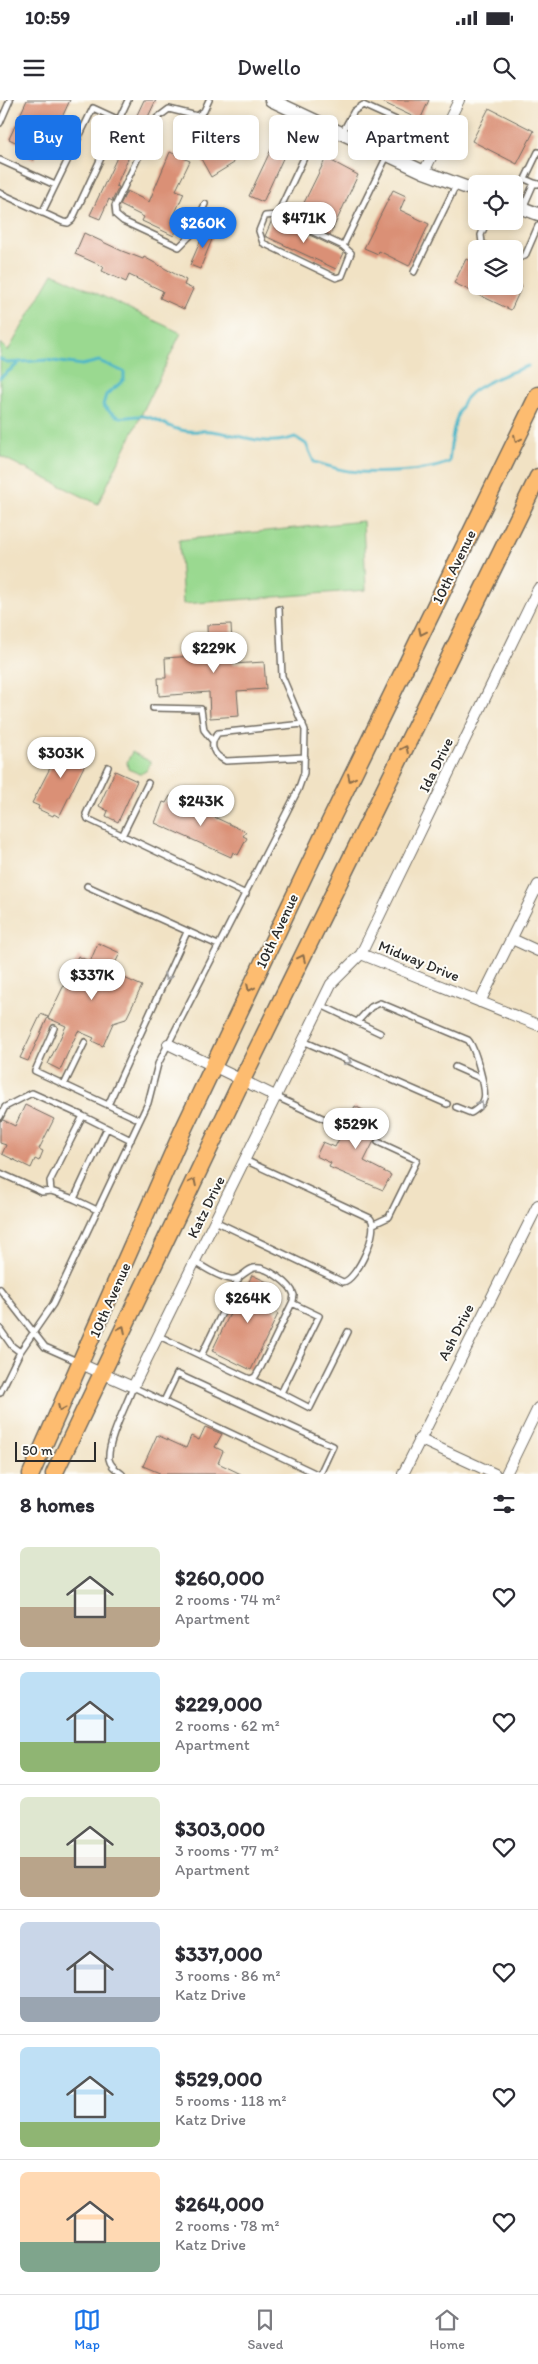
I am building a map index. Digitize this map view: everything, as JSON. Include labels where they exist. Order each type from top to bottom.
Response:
[{"type":"main road","name":"10th Avenue","points":[[31,1474],[82,1364],[183,1130],[213,1066],[538,395]]},
{"type":"main road","name":"10th Avenue","points":[[54,1474],[101,1372],[242,1080],[538,477]]},
{"type":"street","points":[[271,100],[303,115]]},
{"type":"street","points":[[452,115],[459,100]]},
{"type":"street","points":[[338,131],[348,136]]},
{"type":"street","points":[[398,160],[468,188]]},
{"type":"street","points":[[424,172],[430,160]]},
{"type":"street","points":[[523,209],[538,214]]},
{"type":"street","name":"Ida Drive","points":[[361,954],[538,589]]},
{"type":"street","points":[[480,1002],[538,885]]},
{"type":"street","points":[[512,939],[538,951]]},
{"type":"street","name":"Midway Drive","points":[[276,1097],[331,984],[361,954],[538,1025]]},
{"type":"street","points":[[168,1044],[276,1097]]},
{"type":"street","name":"Katz Drive","points":[[133,1387],[276,1097]]},
{"type":"street","name":"Ash Drive","points":[[402,1474],[538,1205]]},
{"type":"street","points":[[82,1364],[133,1387]]},
{"type":"street","points":[[506,1474],[538,1408]]},
{"type":"street","points":[[419,1439],[490,1473]]},
{"type":"lane","points":[[0,123],[10,100]]},
{"type":"lane","points":[[121,115],[128,100]]},
{"type":"lane","points":[[204,204],[191,235],[180,247],[123,221],[116,215],[115,206],[157,118],[169,108],[197,116],[204,111],[209,100]]},
{"type":"lane","points":[[352,115],[354,111],[363,105],[385,115]]},
{"type":"lane","points":[[42,212],[92,108],[108,115]]},
{"type":"lane","points":[[342,133],[348,122]]},
{"type":"lane","points":[[523,200],[536,183],[525,179],[538,152]]},
{"type":"lane","points":[[0,160],[55,185]]},
{"type":"lane","points":[[0,193],[68,223],[72,220],[100,160]]},
{"type":"lane","points":[[277,215],[303,160]]},
{"type":"lane","points":[[343,246],[385,160]]},
{"type":"lane","points":[[414,272],[457,184]]},
{"type":"lane","points":[[277,215],[343,246],[351,253],[342,276],[336,278],[263,243],[259,231],[265,216],[277,215]]},
{"type":"lane","points":[[523,257],[525,256],[538,226]]},
{"type":"lane","points":[[0,1394],[20,1352],[53,1304],[140,1120],[151,1094],[158,1064],[298,790],[304,773],[305,730],[282,676],[278,609]]},
{"type":"lane","points":[[153,708],[201,709],[204,730],[212,740],[213,749],[217,757],[226,761],[305,757]]},
{"type":"lane","points":[[212,740],[218,733],[226,731],[302,724]]},
{"type":"lane","points":[[108,767],[86,814],[88,819],[246,894]]},
{"type":"lane","points":[[122,836],[148,783]]},
{"type":"lane","points":[[87,886],[218,945]]},
{"type":"lane","points":[[108,1105],[187,932]]},
{"type":"lane","points":[[358,1021],[371,1007],[380,1003],[468,1040],[474,1046],[480,1078]]},
{"type":"lane","points":[[321,1005],[380,1033]]},
{"type":"lane","points":[[54,1028],[35,1071],[140,1120]]},
{"type":"lane","points":[[303,1041],[447,1104]]},
{"type":"lane","points":[[64,1085],[85,1042]]},
{"type":"lane","points":[[455,1067],[480,1078],[484,1082],[485,1097],[480,1107],[471,1113],[456,1107]]},
{"type":"lane","points":[[0,1117],[3,1106],[32,1093],[131,1140]]},
{"type":"lane","points":[[276,1097],[330,1122]]},
{"type":"lane","points":[[50,1191],[50,1182],[83,1116]]},
{"type":"lane","points":[[74,1199],[107,1128]]},
{"type":"lane","points":[[374,1224],[389,1217],[417,1160],[378,1142]]},
{"type":"lane","points":[[215,1221],[343,1282],[353,1277],[374,1234],[374,1224],[370,1218],[245,1160]]},
{"type":"lane","points":[[0,1173],[42,1192],[50,1191],[74,1199],[97,1210]]},
{"type":"lane","points":[[195,1262],[226,1278],[240,1278],[258,1268],[278,1277],[292,1289],[294,1296],[292,1303],[261,1367],[255,1377],[250,1379]]},
{"type":"lane","points":[[201,1356],[240,1278]]},
{"type":"lane","points":[[0,1289],[45,1347],[82,1364]]},
{"type":"lane","points":[[281,1393],[319,1316],[292,1303]]},
{"type":"lane","points":[[0,1330],[12,1346],[20,1352]]},
{"type":"lane","points":[[159,1336],[310,1408],[348,1332]]},
{"type":"lane","points":[[122,1474],[114,1468],[109,1460],[110,1448],[133,1387],[164,1402],[318,1474],[333,1446],[176,1374],[164,1402]]},
{"type":"green space","points":[[53,273],[181,333],[98,504],[0,456],[0,343],[8,351]]},
{"type":"green space","points":[[363,521],[366,590],[183,604],[179,540]]},
{"type":"green space","points":[[132,752],[151,762],[146,771],[140,774],[128,769],[127,762]]},
{"type":"building","points":[[27,100],[70,100],[63,115],[20,115]]},
{"type":"building","points":[[144,100],[156,100],[149,115],[137,115]]},
{"type":"building","points":[[378,100],[429,100],[422,115],[410,115]]},
{"type":"building","points":[[489,108],[534,131],[517,164],[472,141]]},
{"type":"building","points":[[15,126],[15,142],[9,139]]},
{"type":"building","points":[[170,152],[173,153],[173,160],[190,161],[176,190],[184,193],[171,222],[178,226],[174,236],[142,221],[144,217],[120,205],[127,191],[149,202]]},
{"type":"building","points":[[269,154],[269,160],[282,160],[263,202],[249,196]]},
{"type":"building","points":[[116,160],[127,160],[116,186],[119,187],[112,201],[109,199],[100,219],[90,215]]},
{"type":"building","points":[[202,160],[232,160],[234,163],[211,177]]},
{"type":"building","points":[[325,160],[330,160],[358,175],[330,235],[296,219]]},
{"type":"building","points":[[393,190],[406,196],[400,210],[429,224],[409,266],[379,251],[378,254],[364,248]]},
{"type":"building","points":[[276,219],[341,250],[344,253],[336,269],[265,236],[272,220]]},
{"type":"building","points":[[206,228],[215,232],[200,269],[190,265]]},
{"type":"building","points":[[84,233],[122,251],[143,259],[144,257],[186,280],[184,285],[193,289],[184,309],[160,298],[163,291],[129,275],[126,282],[102,271],[104,267],[75,254]]},
{"type":"building","points":[[466,259],[468,260],[468,290],[454,283]]},
{"type":"building","points":[[479,295],[518,295],[511,310]]},
{"type":"building","points":[[231,624],[233,664],[264,662],[266,689],[237,691],[239,716],[210,718],[209,692],[159,696],[158,678],[166,678],[165,658],[208,655],[207,625]]},
{"type":"building","points":[[65,739],[91,752],[59,817],[38,809],[39,806],[32,803]]},
{"type":"building","points":[[115,771],[137,781],[118,822],[106,816],[108,811],[99,806]]},
{"type":"building","points":[[170,796],[246,832],[243,836],[247,838],[238,855],[233,852],[231,857],[155,823],[163,802],[166,803]]},
{"type":"building","points":[[98,943],[120,953],[111,972],[142,986],[126,1019],[113,1023],[103,1046],[92,1041],[94,1038],[78,1031],[60,1070],[48,1064],[66,1026],[48,1018],[78,956],[90,962]]},
{"type":"building","points":[[41,1014],[48,1017],[28,1061],[20,1058]]},
{"type":"building","points":[[25,1105],[54,1119],[39,1149],[43,1151],[39,1161],[35,1159],[31,1168],[2,1154],[6,1145],[0,1143],[0,1121],[3,1120],[15,1126]]},
{"type":"building","points":[[355,1106],[384,1121],[364,1161],[391,1175],[383,1190],[329,1167],[331,1163],[316,1156],[323,1142],[335,1147]]},
{"type":"building","points":[[252,1275],[276,1286],[269,1301],[276,1304],[273,1311],[278,1314],[251,1370],[212,1351],[239,1295],[242,1296]]},
{"type":"building","points":[[205,1427],[222,1434],[215,1447],[223,1451],[218,1463],[241,1474],[162,1474],[143,1466],[157,1435],[186,1448],[191,1436],[199,1440]]},
{"type":"waterway","points":[[0,359],[8,363],[46,360],[82,365],[99,361],[124,372],[124,380],[106,395],[103,405],[110,412],[120,417],[148,417],[172,428],[185,431],[211,431],[263,441],[284,440],[295,437],[306,444],[314,462],[348,471],[372,472],[400,472],[439,466],[449,462],[456,420],[466,398],[486,383],[528,366]]},
{"type":"waterway","points":[[0,378],[19,363]]}]
